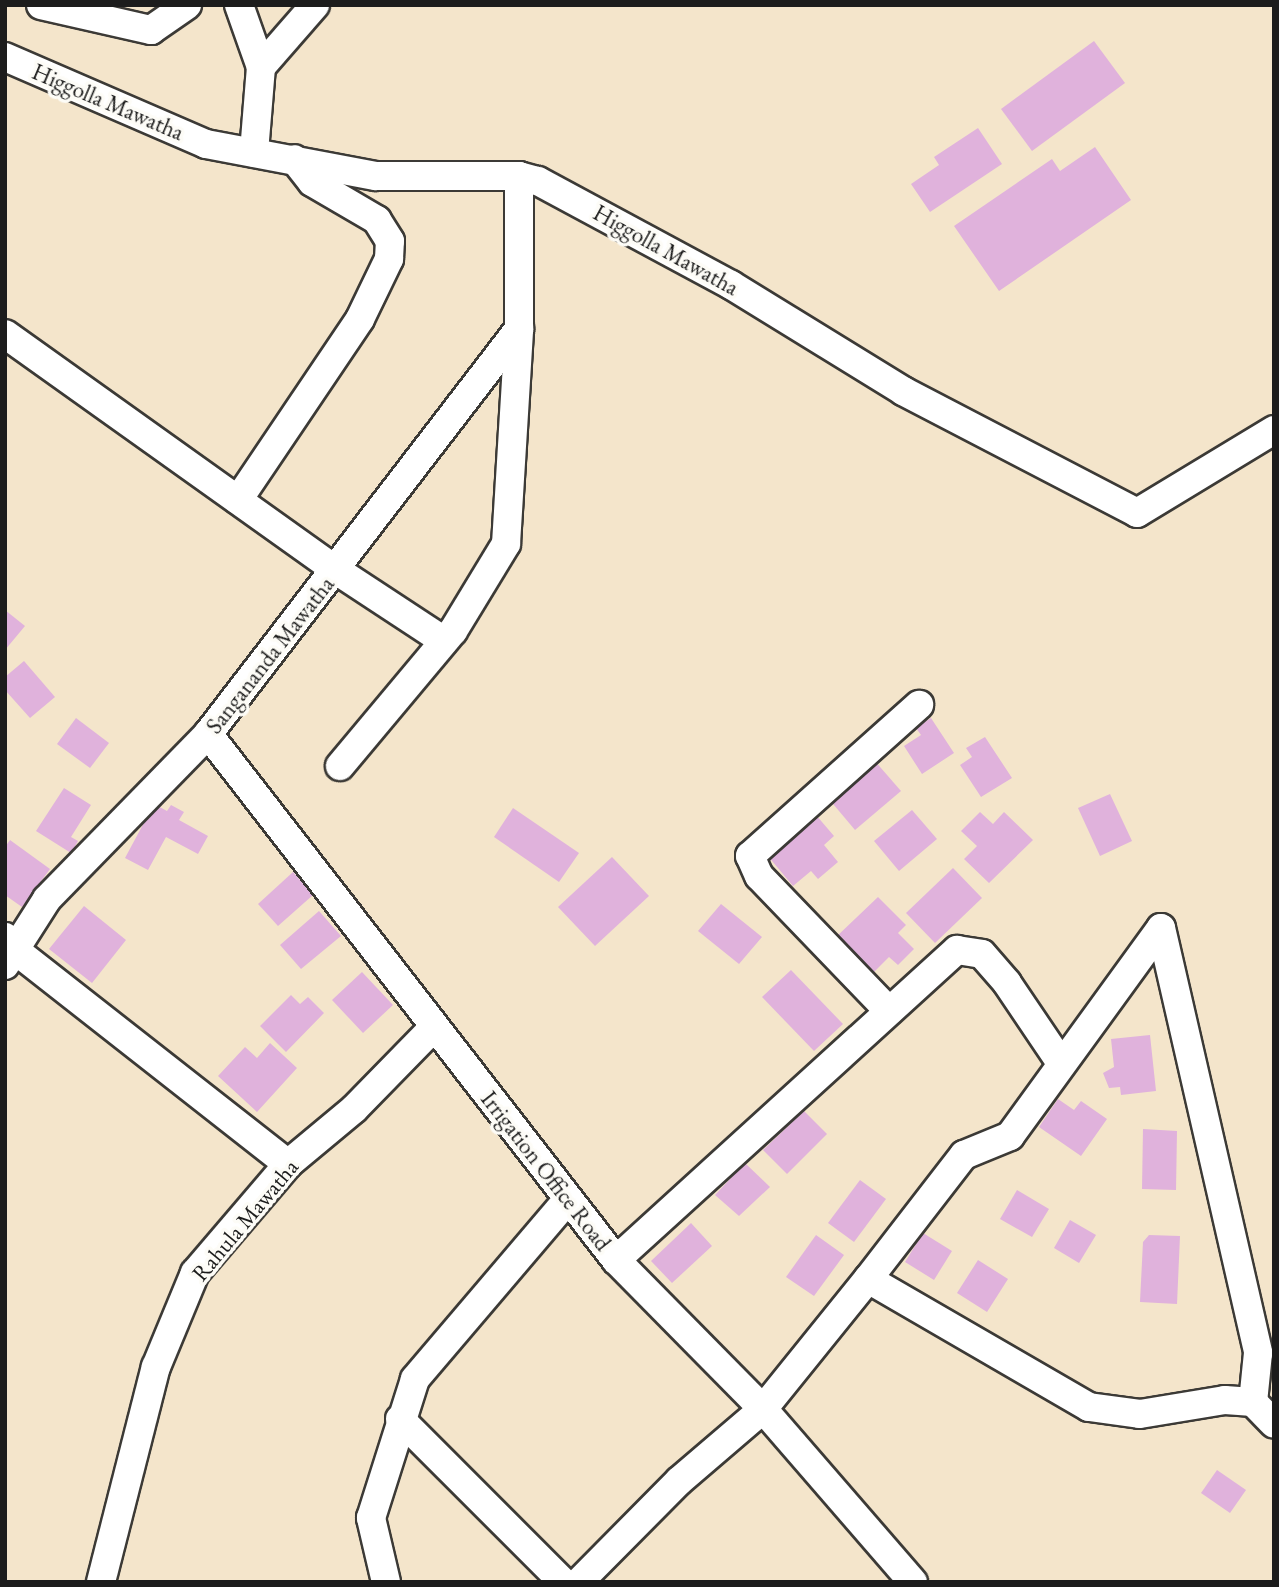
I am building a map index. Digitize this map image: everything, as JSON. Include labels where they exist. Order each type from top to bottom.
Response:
[{"type":"street","points":[[41,5],[151,30],[187,5]]},
{"type":"street","points":[[239,5],[261,67],[254,153]]},
{"type":"street","points":[[261,67],[315,5]]},
{"type":"street","name":"Higgolla Mawatha","points":[[5,57],[206,144],[376,176],[520,176],[538,181],[731,285],[903,391],[1137,513],[1274,430]]},
{"type":"street","points":[[238,500],[360,319],[389,259],[390,241],[377,220],[312,182],[294,159]]},
{"type":"street","points":[[340,766],[444,641],[506,544],[519,329],[520,176]]},
{"type":"street","name":"Sangananda Mawatha","points":[[9,951],[47,899],[208,734],[519,329]]},
{"type":"street","points":[[5,334],[336,570],[444,641]]},
{"type":"street","points":[[889,1011],[759,876],[750,856],[919,705]]},
{"type":"street","name":"Irrigation Office Road","points":[[208,734],[616,1260],[763,1409],[913,1582]]},
{"type":"street","points":[[579,1582],[679,1482],[763,1409],[964,1156],[1010,1136],[1161,928],[1258,1353],[1253,1402]]},
{"type":"street","points":[[616,1260],[957,950],[982,954],[1007,983],[1061,1063]]},
{"type":"street","points":[[9,951],[288,1164]]},
{"type":"street","name":"Rahula Mawatha","points":[[101,1582],[156,1367],[195,1273],[288,1164],[354,1109],[434,1027]]},
{"type":"street","points":[[386,1582],[371,1517],[400,1419],[415,1379],[568,1199]]},
{"type":"street","points":[[868,1279],[1088,1407],[1140,1414],[1226,1400],[1253,1402],[1274,1424]]},
{"type":"street","points":[[400,1419],[563,1582]]},
{"type":"building","points":[[1094,41],[1125,83],[1032,151],[1001,109]]},
{"type":"building","points":[[978,128],[1002,164],[930,212],[911,184],[939,165],[934,157]]},
{"type":"building","points":[[1095,147],[1131,200],[999,291],[954,226],[1052,159],[1060,171]]},
{"type":"building","points":[[5,610],[25,626],[5,650]]},
{"type":"building","points":[[24,661],[55,697],[30,718],[5,690],[5,677]]},
{"type":"building","points":[[76,718],[109,743],[90,768],[57,744]]},
{"type":"building","points":[[931,718],[954,753],[922,774],[904,746],[921,735],[916,728]]},
{"type":"building","points":[[985,737],[1012,778],[981,797],[960,765],[972,757],[966,748]]},
{"type":"building","points":[[874,760],[901,791],[855,830],[828,798]]},
{"type":"building","points":[[64,788],[91,805],[71,837],[78,841],[71,853],[36,831]]},
{"type":"building","points":[[1110,794],[1132,841],[1100,856],[1078,808]]},
{"type":"building","points":[[154,804],[167,811],[171,805],[184,812],[179,820],[208,836],[198,854],[166,837],[148,870],[125,858]]},
{"type":"building","points":[[513,808],[579,853],[559,882],[494,837]]},
{"type":"building","points":[[810,808],[834,836],[824,845],[838,862],[818,879],[811,871],[793,886],[762,849]]},
{"type":"building","points":[[912,810],[937,839],[899,871],[874,841]]},
{"type":"building","points":[[980,812],[993,824],[1004,812],[1033,840],[989,883],[964,859],[977,846],[961,831]]},
{"type":"building","points":[[10,840],[50,869],[22,907],[5,895],[5,847]]},
{"type":"building","points":[[612,857],[649,896],[595,946],[558,907]]},
{"type":"building","points":[[953,868],[982,898],[935,943],[906,913]]},
{"type":"building","points":[[293,872],[313,895],[278,926],[258,904]]},
{"type":"building","points":[[878,897],[906,925],[898,933],[914,949],[898,965],[889,957],[871,975],[835,938]]},
{"type":"building","points":[[721,904],[762,937],[739,964],[698,931]]},
{"type":"building","points":[[84,906],[126,940],[92,983],[49,949]]},
{"type":"building","points":[[319,911],[341,936],[301,969],[280,945]]},
{"type":"building","points":[[791,970],[843,1024],[814,1051],[762,997]]},
{"type":"building","points":[[362,972],[393,1005],[363,1033],[332,1000]]},
{"type":"building","points":[[291,995],[300,1004],[308,997],[324,1013],[286,1052],[260,1026]]},
{"type":"building","points":[[1150,1035],[1156,1091],[1121,1095],[1120,1087],[1109,1088],[1103,1073],[1114,1067],[1111,1039]]},
{"type":"building","points":[[270,1043],[297,1068],[257,1112],[218,1076],[245,1047],[257,1058]]},
{"type":"building","points":[[1058,1099],[1074,1110],[1081,1101],[1107,1119],[1081,1156],[1039,1127]]},
{"type":"building","points":[[804,1111],[827,1134],[787,1174],[763,1150]]},
{"type":"building","points":[[1143,1129],[1177,1131],[1176,1190],[1142,1189]]},
{"type":"building","points":[[745,1163],[770,1187],[739,1216],[715,1195]]},
{"type":"building","points":[[860,1180],[886,1199],[854,1242],[828,1223]]},
{"type":"building","points":[[1017,1190],[1049,1209],[1032,1237],[1000,1219]]},
{"type":"building","points":[[1070,1220],[1096,1235],[1079,1263],[1054,1248]]},
{"type":"building","points":[[691,1223],[712,1246],[672,1283],[651,1261]]},
{"type":"building","points":[[923,1233],[952,1251],[934,1280],[905,1262]]},
{"type":"building","points":[[816,1235],[844,1255],[814,1296],[786,1277]]},
{"type":"building","points":[[1149,1235],[1180,1236],[1177,1304],[1140,1302],[1143,1242]]},
{"type":"building","points":[[978,1260],[1008,1279],[987,1312],[957,1293]]},
{"type":"building","points":[[1217,1470],[1246,1490],[1230,1513],[1201,1493]]}]
